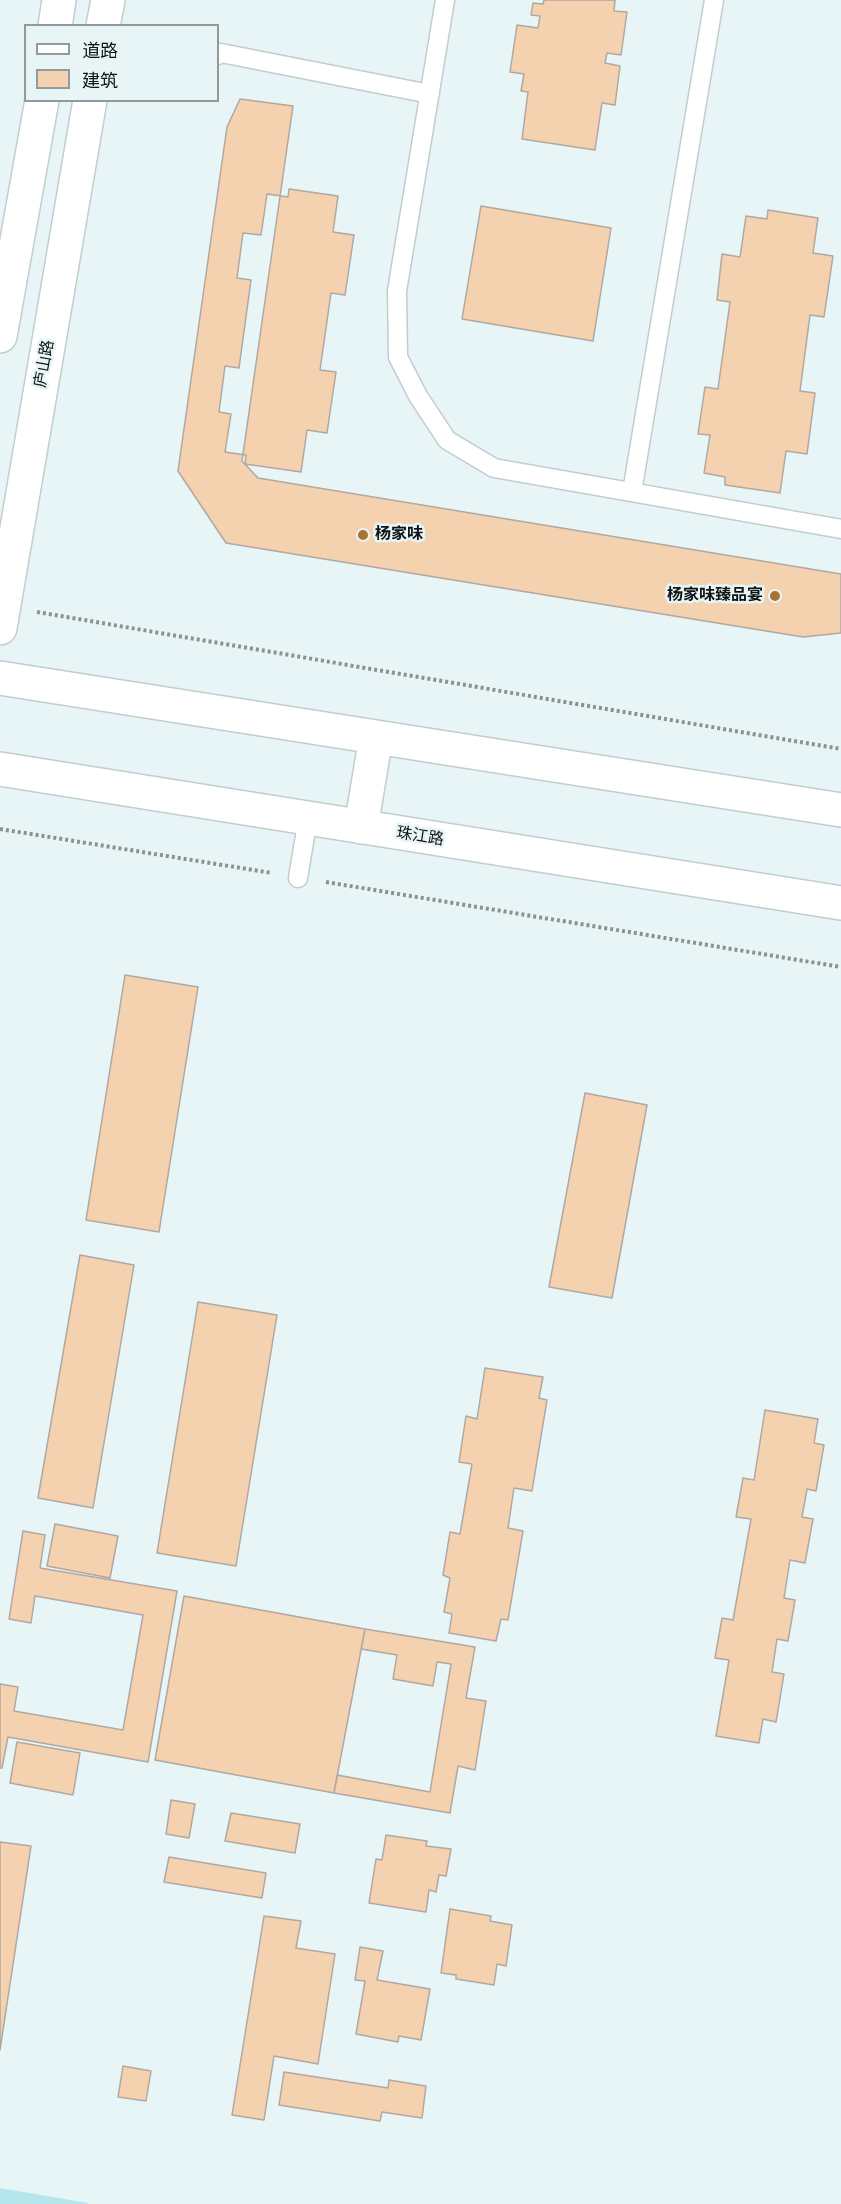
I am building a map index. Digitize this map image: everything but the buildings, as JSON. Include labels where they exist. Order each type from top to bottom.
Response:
[{"type":"street","points":[[55,24],[59,0]]},
{"type":"street","points":[[103,24],[108,0]]},
{"type":"street","points":[[0,336],[42,102]]},
{"type":"street","name":"庐山路","points":[[2,617],[90,102]]},
{"type":"street","points":[[0,678],[841,810]]},
{"type":"street","points":[[361,827],[376,737]]},
{"type":"street","name":"珠江路","points":[[0,769],[841,903]]},
{"type":"lane","points":[[445,0],[397,291],[398,357],[418,396],[447,440],[494,468],[841,529]]},
{"type":"lane","points":[[632,492],[714,0]]},
{"type":"lane","points":[[219,54],[430,94]]},
{"type":"lane","points":[[298,878],[308,818]]},
{"type":"path","points":[[2,617],[841,749]]},
{"type":"path","points":[[0,829],[841,967]]},
{"type":"shaded area","points":[[0,2188],[88,2203],[88,2204],[0,2204]]},
{"type":"place","name":"杨家味","points":[[363,535]]},
{"type":"place","name":"杨家味臻品宴","points":[[775,596]]}]
